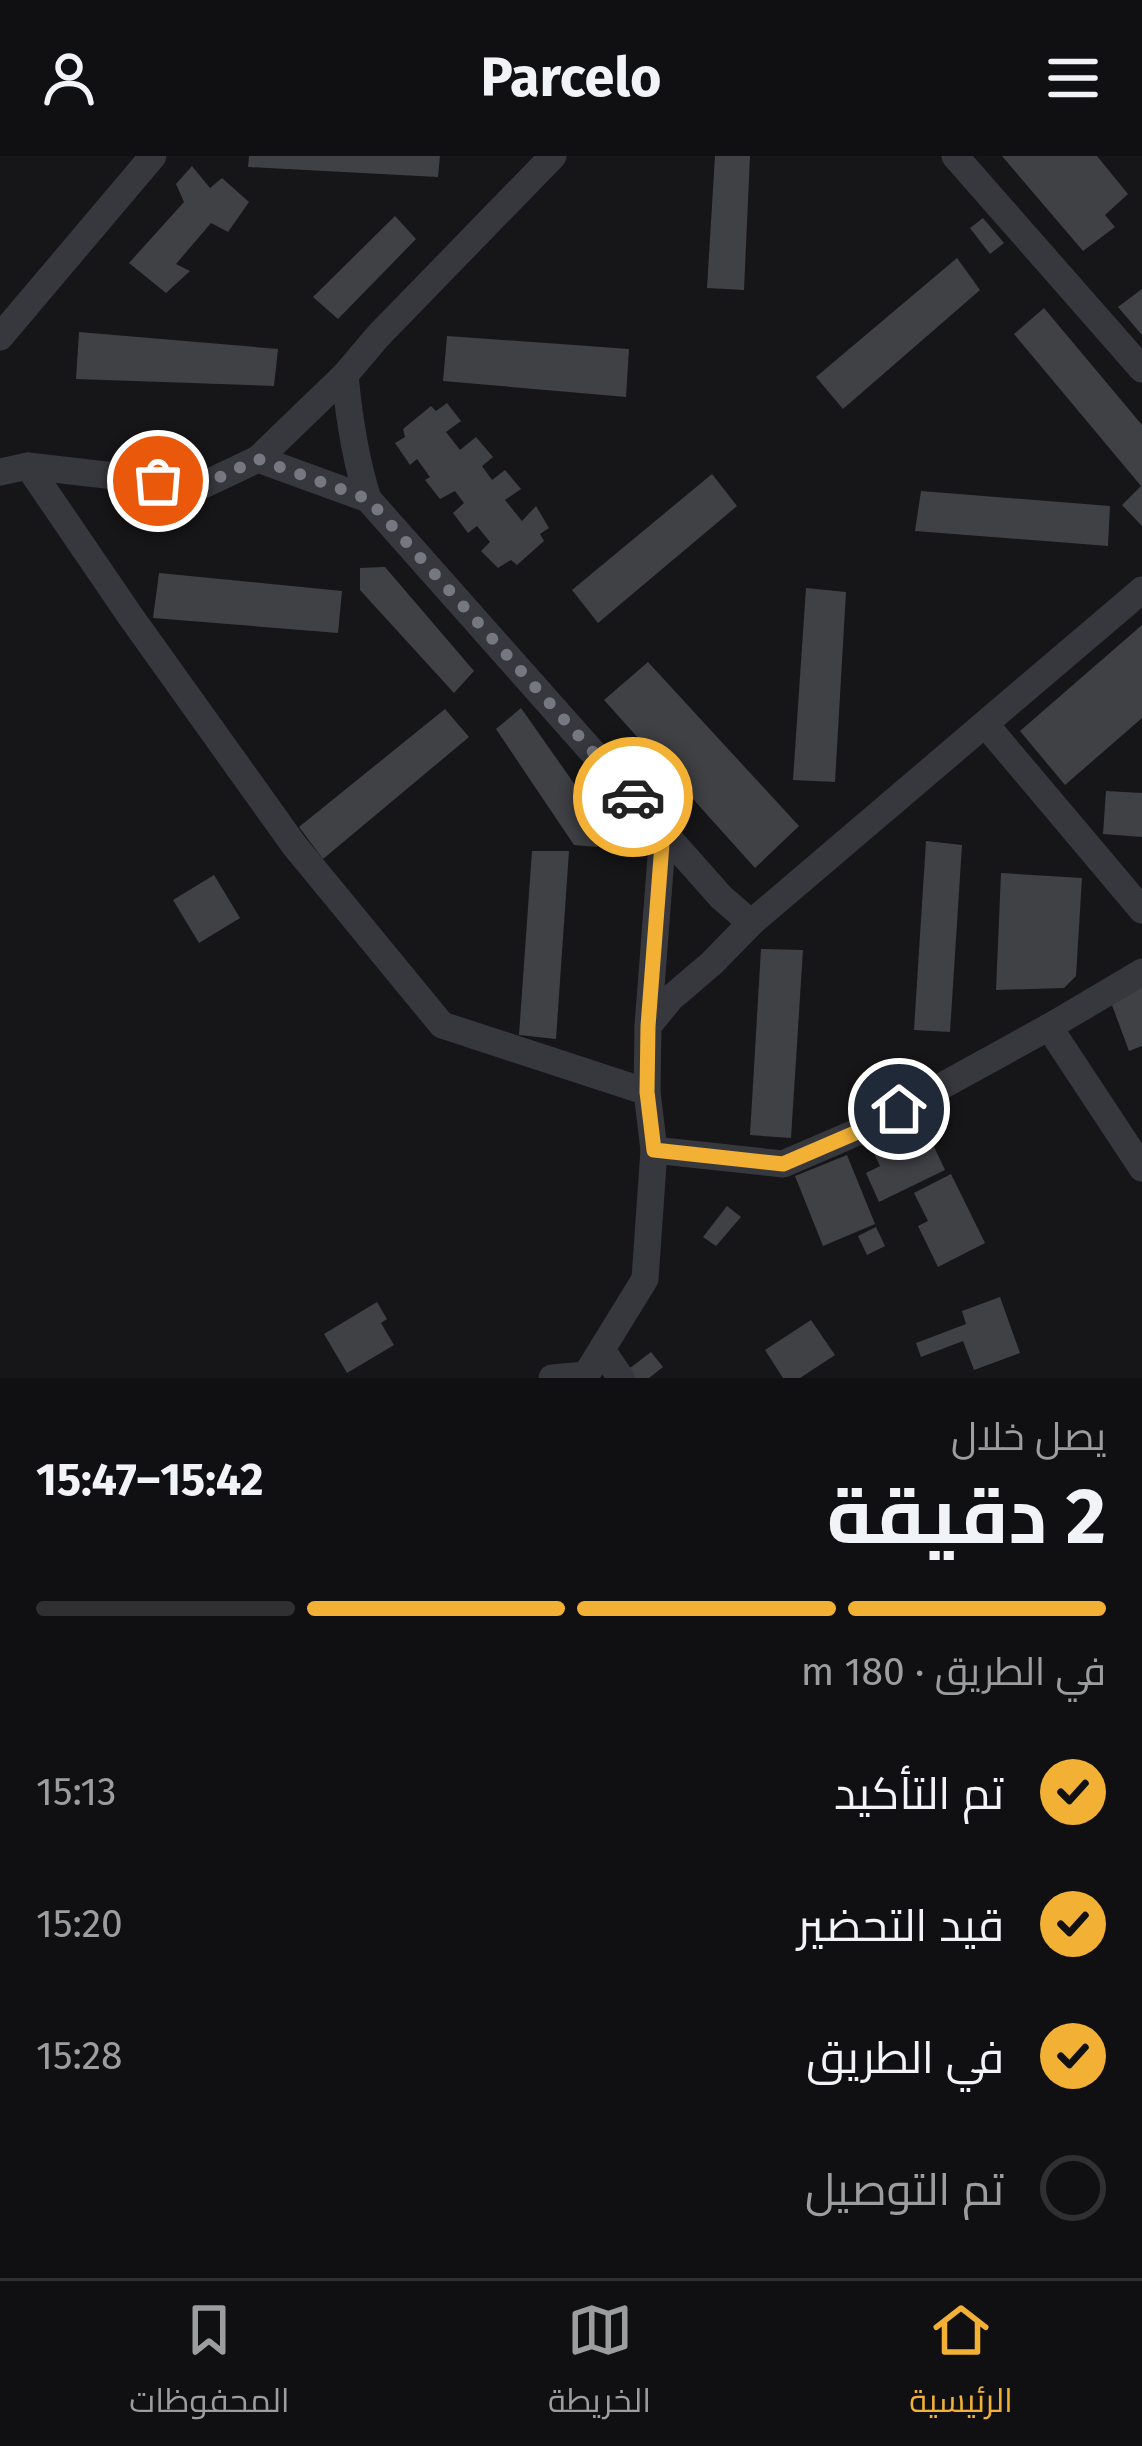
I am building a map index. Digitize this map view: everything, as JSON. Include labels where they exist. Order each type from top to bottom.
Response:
[{"type":"street","points":[[0,337],[153,156]]},
{"type":"street","points":[[955,156],[1142,369]]},
{"type":"street","points":[[14,469],[201,486],[258,459],[345,375],[538,162]]},
{"type":"street","points":[[345,375],[355,459],[368,499],[721,897],[751,923]]},
{"type":"street","points":[[258,459],[368,499]]},
{"type":"street","points":[[14,469],[294,845],[442,1025],[647,1092]]},
{"type":"street","points":[[648,1026],[751,923],[1142,590]]},
{"type":"street","points":[[986,724],[1142,910]]},
{"type":"street","points":[[553,1378],[586,1376],[645,1279],[654,1150],[647,1092],[648,1026],[663,831]]},
{"type":"street","points":[[654,1150],[783,1164],[862,1130],[1142,972]]},
{"type":"street","points":[[1048,1028],[1142,1168]]},
{"type":"street","points":[[602,1350],[621,1378]]},
{"type":"building","points":[[249,156],[440,156],[438,177],[248,167]]},
{"type":"building","points":[[715,156],[750,156],[744,290],[707,288]]},
{"type":"building","points":[[1002,156],[1097,156],[1128,194],[1105,215],[1115,227],[1083,251]]},
{"type":"building","points":[[192,166],[210,188],[222,178],[249,202],[228,232],[211,223],[176,264],[190,271],[166,293],[129,263],[184,202],[176,184]]},
{"type":"building","points":[[395,216],[416,239],[338,319],[313,297]]},
{"type":"building","points":[[983,218],[1004,243],[990,254],[970,228]]},
{"type":"building","points":[[957,258],[980,290],[843,409],[816,377]]},
{"type":"building","points":[[1142,289],[1142,335],[1118,307]]},
{"type":"building","points":[[1044,308],[1142,425],[1142,526],[1122,505],[1141,486],[1014,334]]},
{"type":"building","points":[[79,332],[278,349],[274,386],[76,379]]},
{"type":"building","points":[[447,336],[629,349],[626,397],[443,381]]},
{"type":"building","points":[[447,403],[461,421],[446,432],[460,450],[476,437],[493,457],[482,466],[492,480],[505,470],[521,489],[505,500],[522,521],[536,506],[549,528],[540,534],[544,541],[517,565],[511,560],[498,568],[481,551],[490,542],[477,526],[468,533],[453,513],[464,503],[455,491],[440,499],[417,459],[410,465],[395,443],[405,437],[403,429],[431,406],[436,411]]},
{"type":"building","points":[[712,474],[737,506],[598,623],[572,590]]},
{"type":"building","points":[[921,491],[1110,506],[1108,546],[915,531]]},
{"type":"building","points":[[385,567],[474,671],[454,693],[360,590],[360,568]]},
{"type":"building","points":[[159,573],[342,591],[338,633],[153,618]]},
{"type":"building","points":[[806,588],[846,592],[835,782],[793,780]]},
{"type":"building","points":[[1142,625],[1142,718],[1065,785],[1020,731]]},
{"type":"building","points":[[648,662],[799,826],[755,868],[604,700]]},
{"type":"building","points":[[521,708],[599,819],[597,847],[574,845],[496,729]]},
{"type":"building","points":[[445,709],[469,737],[323,859],[299,827]]},
{"type":"building","points":[[1106,791],[1142,793],[1142,837],[1103,834]]},
{"type":"building","points":[[926,841],[962,845],[950,1032],[914,1030]]},
{"type":"building","points":[[532,851],[569,851],[556,1039],[519,1035]]},
{"type":"building","points":[[1001,873],[1082,878],[1076,976],[1064,988],[996,990]]},
{"type":"building","points":[[214,875],[240,918],[199,943],[173,900]]},
{"type":"building","points":[[761,949],[803,950],[791,1138],[750,1135]]},
{"type":"building","points":[[1142,985],[1142,1046],[1129,1051],[1109,997]]},
{"type":"building","points":[[920,1117],[945,1170],[879,1202],[866,1173],[880,1166],[868,1141]]},
{"type":"building","points":[[847,1155],[875,1224],[823,1246],[795,1176]]},
{"type":"building","points":[[951,1174],[985,1243],[938,1267],[918,1226],[928,1221],[914,1193]]},
{"type":"building","points":[[727,1206],[741,1217],[716,1246],[703,1237]]},
{"type":"building","points":[[876,1227],[885,1246],[867,1255],[858,1236]]},
{"type":"building","points":[[1000,1297],[1020,1353],[974,1370],[963,1341],[921,1357],[916,1343],[966,1324],[962,1311]]},
{"type":"building","points":[[377,1302],[387,1319],[381,1323],[394,1345],[347,1373],[324,1334]]},
{"type":"building","points":[[811,1320],[835,1355],[800,1378],[783,1378],[765,1350]]},
{"type":"building","points":[[651,1352],[663,1367],[649,1378],[617,1378]]},
{"type":"way so far","points":[[158,481],[201,486],[258,459],[368,499],[633,797]]},
{"type":"route","points":[[633,797],[663,831],[648,1026],[647,1092],[654,1150],[783,1164],[899,1109]]}]
